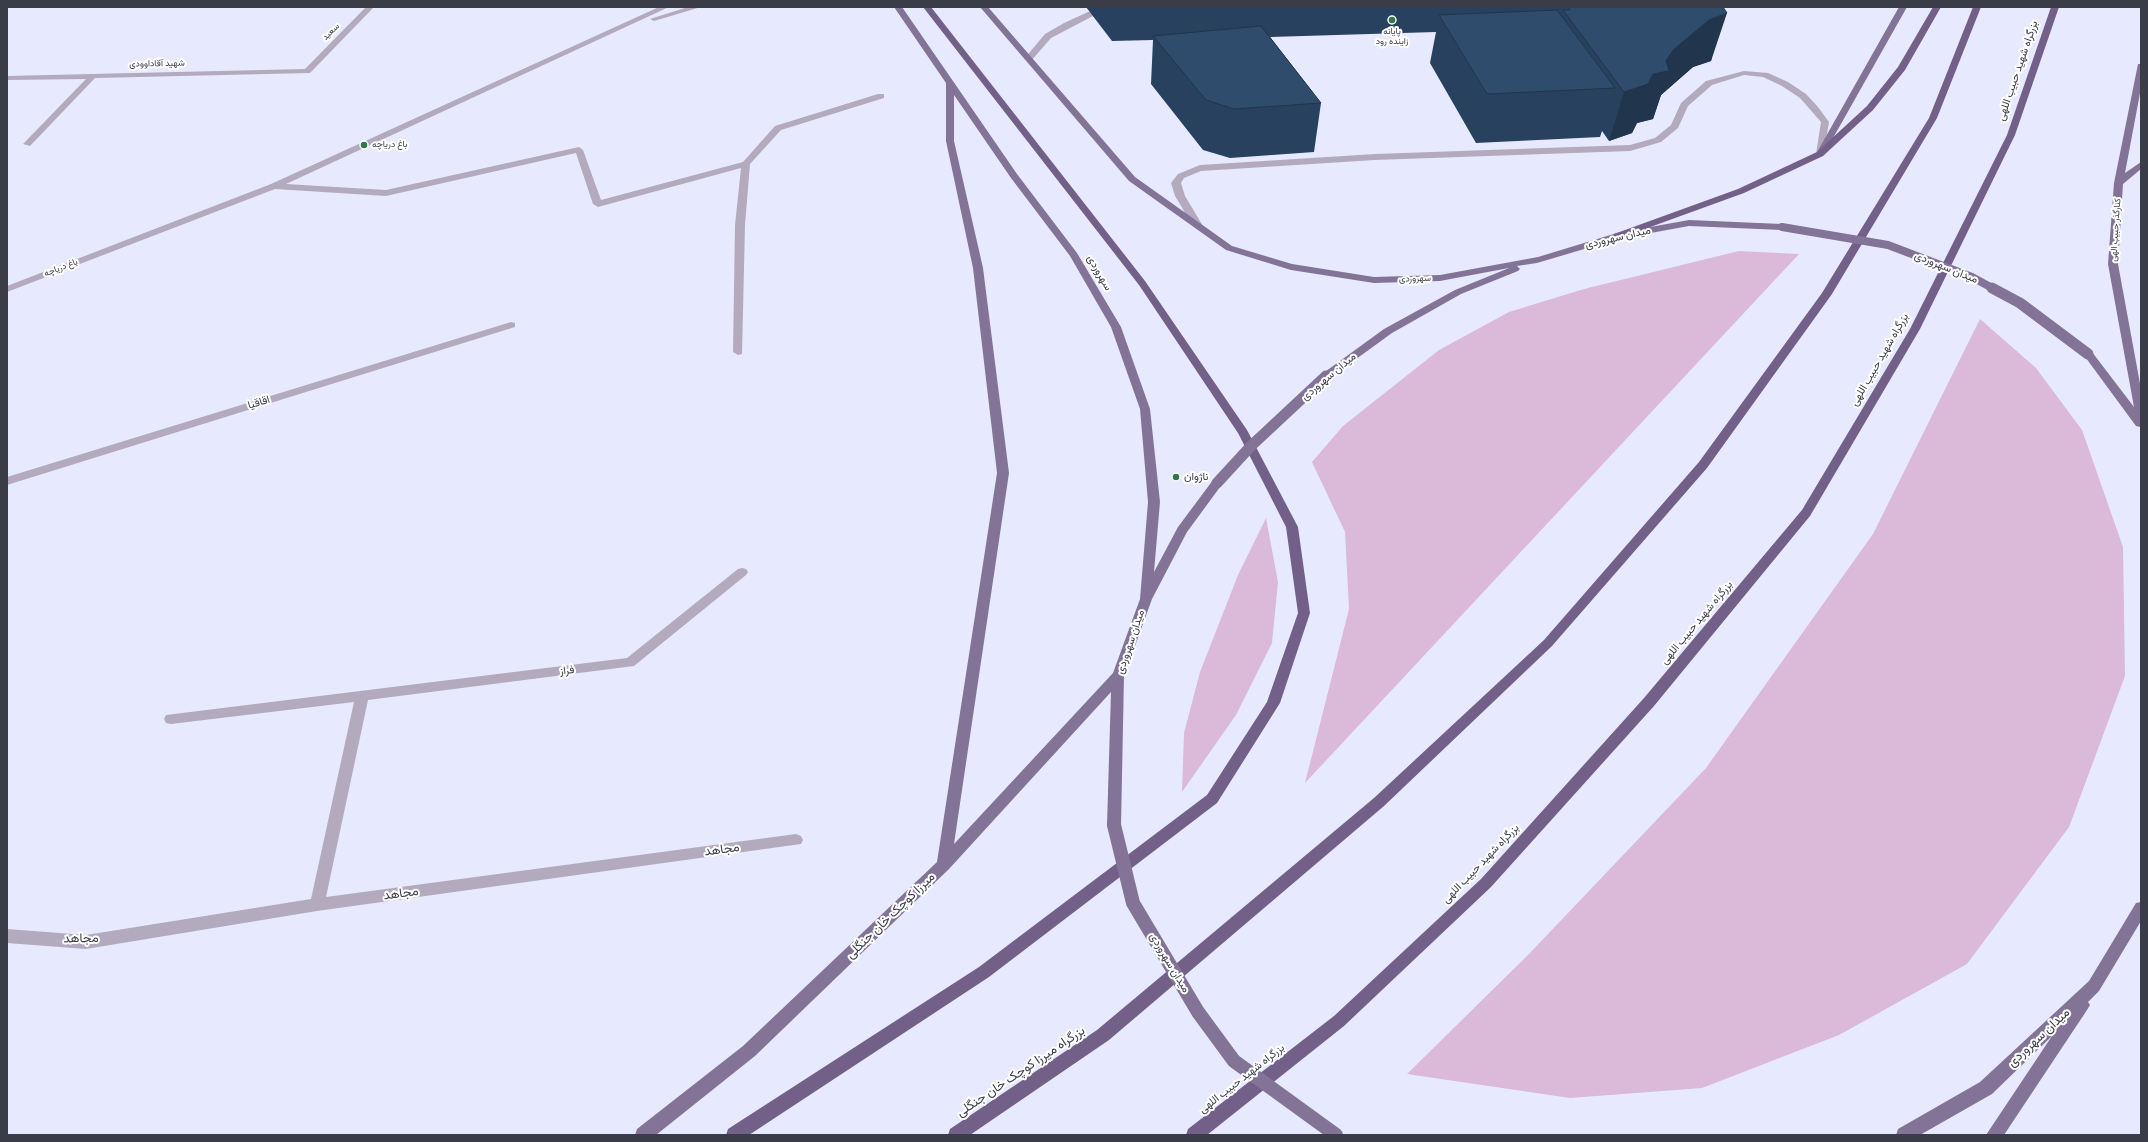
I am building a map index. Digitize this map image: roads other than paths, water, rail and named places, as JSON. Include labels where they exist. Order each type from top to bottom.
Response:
[{"type":"highway","points":[[734,1135],[984,972],[1212,799],[1273,703],[1304,613],[1292,527],[1243,433],[1199,365],[1142,283],[927,7]]},
{"type":"highway","points":[[1617,236],[1741,191],[1820,154],[1870,108],[1902,68],[1938,7]]},
{"type":"highway","name":"بزرگراه میرزا کوچک خان جنگلی","points":[[956,1135],[1103,1035],[1379,802],[1548,643],[1703,465],[1827,294],[1933,118],[1977,7]]},
{"type":"highway","name":"بزرگراه شهید حبیب اللهی","points":[[1194,1135],[1339,1021],[1486,882],[1649,702],[1806,513],[1915,329],[2011,135],[2055,7]]},
{"type":"main road","name":"سهروردی","points":[[898,7],[1014,176],[1074,255],[1116,327],[1145,409],[1154,502],[1146,599]]},
{"type":"main road","name":"سهروردی","points":[[984,7],[1132,179],[1229,248],[1291,267],[1374,280],[1440,278],[1541,259]]},
{"type":"main road","points":[[1820,154],[1903,7]]},
{"type":"main road","name":"کنارگذر حبیب الهی","points":[[2141,66],[2119,183],[2113,264],[2141,418]]},
{"type":"main road","points":[[944,865],[1003,473],[978,268],[950,141],[950,82]]},
{"type":"main road","points":[[2119,183],[2141,165]]},
{"type":"main road","name":"میدان سهروردی","points":[[1336,1135],[1234,1061],[1198,1012],[1134,903],[1114,825],[1118,676],[1146,599],[1182,530],[1217,483],[1251,446],[1326,376],[1388,331],[1458,292],[1541,259],[1617,236],[1689,223],[1782,227],[1888,245],[1972,277],[2020,303],[2088,354],[2141,424]]},
{"type":"main road","name":"میرزا کوچک خان جنگلی","points":[[643,1135],[750,1051],[944,865],[1118,676]]},
{"type":"main road","name":"میدان سهروردی","points":[[1904,1135],[1986,1088],[2094,986],[2141,908]]},
{"type":"main road","points":[[1994,1135],[2094,986]]},
{"type":"street","name":"سعید","points":[[307,71],[370,7]]},
{"type":"street","name":"باغ دریاچه","points":[[7,289],[274,186],[665,7]]},
{"type":"street","points":[[626,26],[697,7]]},
{"type":"street","points":[[1028,59],[1048,36],[1067,25],[1091,14],[1137,7]]},
{"type":"street","name":"شهید آقاداوودی","points":[[7,78],[307,71]]},
{"type":"street","points":[[1198,226],[1180,196],[1176,183],[1181,176],[1200,168],[1375,157],[1630,148],[1658,140],[1675,126],[1684,105],[1709,83],[1744,73],[1765,75],[1785,84],[1803,96],[1825,122],[1820,154]]},
{"type":"street","points":[[27,144],[93,76]]},
{"type":"street","points":[[274,186],[386,193],[579,150],[598,204],[746,164],[778,128],[881,96]]},
{"type":"street","points":[[738,352],[740,225],[746,164]]},
{"type":"street","name":"اقاقیا","points":[[7,481],[511,325]]},
{"type":"street","name":"فراز","points":[[171,718],[630,663],[742,572]]},
{"type":"street","points":[[317,906],[362,696]]},
{"type":"street","name":"مجاهد","points":[[7,936],[86,942],[317,906],[796,840]]},
{"type":"place","name":"پایانه زاینده رود","points":[[1392,20]]},
{"type":"place","name":"باغ دریاچه","points":[[364,145]]},
{"type":"place","name":"ناژوان","points":[[1176,477]]}]
